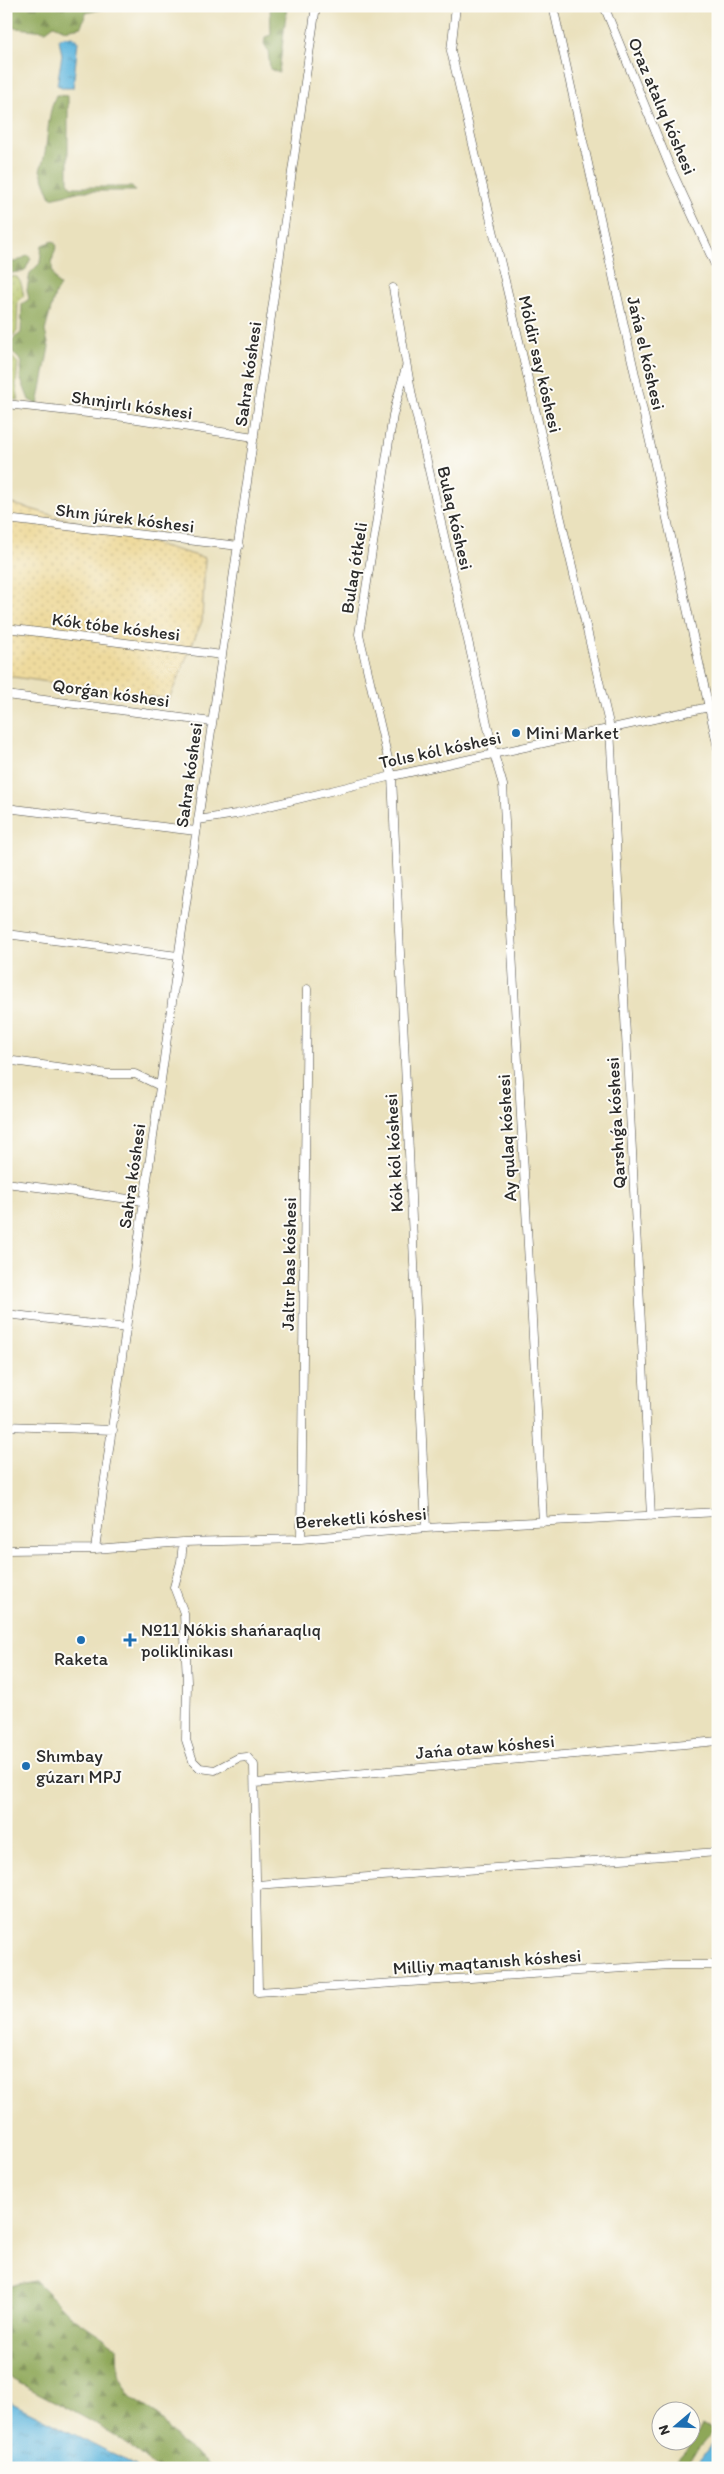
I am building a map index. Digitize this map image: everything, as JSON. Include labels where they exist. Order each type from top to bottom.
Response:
[{"type":"street","name":"Sahra kóshesi","points":[[95,1549],[178,956],[316,6]]},
{"type":"street","name":"Móldir say kóshesi","points":[[456,6],[450,51],[610,728]]},
{"type":"street","name":"Jańa el kóshesi","points":[[553,6],[714,706],[718,748]]},
{"type":"street","name":"Oraz atalıq kóshesi","points":[[604,6],[670,167],[718,271]]},
{"type":"street","name":"Bulaq kóshesi","points":[[393,288],[406,364],[494,754]]},
{"type":"street","name":"Bulaq ótkeli","points":[[392,776],[360,634],[393,414],[406,364]]},
{"type":"street","name":"Shınjırlı kóshesi","points":[[6,404],[124,418],[254,437]]},
{"type":"street","name":"Shın júrek kóshesi","points":[[6,519],[239,546]]},
{"type":"street","name":"Kók tóbe kóshesi","points":[[6,628],[222,655]]},
{"type":"street","name":"Qorǵan kóshesi","points":[[6,694],[212,722]]},
{"type":"street","name":"Tolıs kól kóshesi","points":[[198,820],[236,814],[392,776],[714,706]]},
{"type":"street","name":"Qarshıǵa kóshesi","points":[[610,728],[651,1516]]},
{"type":"street","name":"Ay qulaq kóshesi","points":[[494,754],[503,785],[543,1522]]},
{"type":"street","name":"Kók kól kóshesi","points":[[392,776],[426,1528]]},
{"type":"street","points":[[6,808],[196,831]]},
{"type":"street","points":[[6,934],[178,956]]},
{"type":"street","name":"Jaltır bas kóshesi","points":[[301,1539],[307,989]]},
{"type":"street","points":[[6,1060],[108,1074],[135,1074],[160,1086]]},
{"type":"street","points":[[6,1184],[144,1201]]},
{"type":"street","points":[[6,1314],[127,1328]]},
{"type":"street","points":[[6,1426],[113,1430]]},
{"type":"street","name":"Bereketli kóshesi","points":[[6,1550],[95,1549],[183,1542],[301,1539],[426,1528],[718,1512]]},
{"type":"street","points":[[183,1542],[182,1562],[174,1587],[184,1613],[187,1682],[186,1740],[193,1761],[200,1768],[215,1770],[238,1758],[247,1757],[254,1765],[256,1784],[256,1885],[718,1852]]},
{"type":"street","name":"Jańa otaw kóshesi","points":[[256,1784],[718,1740]]},
{"type":"street","name":"Milliy maqtanısh kóshesi","points":[[256,1885],[258,1992],[670,1965],[718,1966]]},
{"type":"green space","points":[[6,6],[114,6],[86,13],[81,27],[65,30],[54,25],[46,31],[6,27]]},
{"type":"green space","points":[[270,6],[287,6],[279,73],[270,69],[268,50],[264,45],[265,37],[271,35]]},
{"type":"green space","points":[[56,95],[68,96],[68,181],[71,187],[132,187],[135,191],[81,191],[51,198],[40,170],[45,151],[50,113]]},
{"type":"green space","points":[[53,241],[57,246],[52,266],[56,282],[60,286],[55,294],[45,331],[49,347],[38,405],[29,400],[20,377],[22,362],[13,353],[9,342],[21,333],[22,304],[29,299],[27,290],[30,273],[40,263],[42,245]]},
{"type":"green space","points":[[28,255],[31,258],[25,271],[6,274],[6,261],[16,262]]},
{"type":"green space","points":[[6,276],[17,277],[21,283],[24,296],[18,302],[17,332],[6,341]]},
{"type":"green space","points":[[6,351],[18,363],[16,385],[19,400],[6,399]]},
{"type":"green space","points":[[36,2281],[70,2315],[117,2347],[118,2373],[131,2398],[155,2413],[178,2441],[214,2468],[155,2468],[123,2441],[104,2429],[6,2376],[6,2286]]},
{"type":"green space","points":[[702,2425],[715,2429],[702,2444]]},
{"type":"green space","points":[[683,2452],[696,2452],[682,2468],[669,2468]]},
{"type":"sand","points":[[6,502],[205,558],[202,621],[169,699],[6,676]]},
{"type":"water","points":[[73,37],[78,41],[73,88],[64,88],[57,85],[62,55],[59,39]]},
{"type":"water","points":[[6,2400],[135,2465],[138,2468],[6,2468]]},
{"type":"water","points":[[718,2438],[718,2468],[693,2468]]},
{"type":"place","name":"Mini Market","points":[[516,733]]},
{"type":"place","name":"Raketa","points":[[81,1640]]},
{"type":"place","name":"№11 Nókis shańaraqlıq poliklinikası","points":[[130,1640]]},
{"type":"place","name":"Shımbay gúzarı MPJ","points":[[26,1766]]}]
